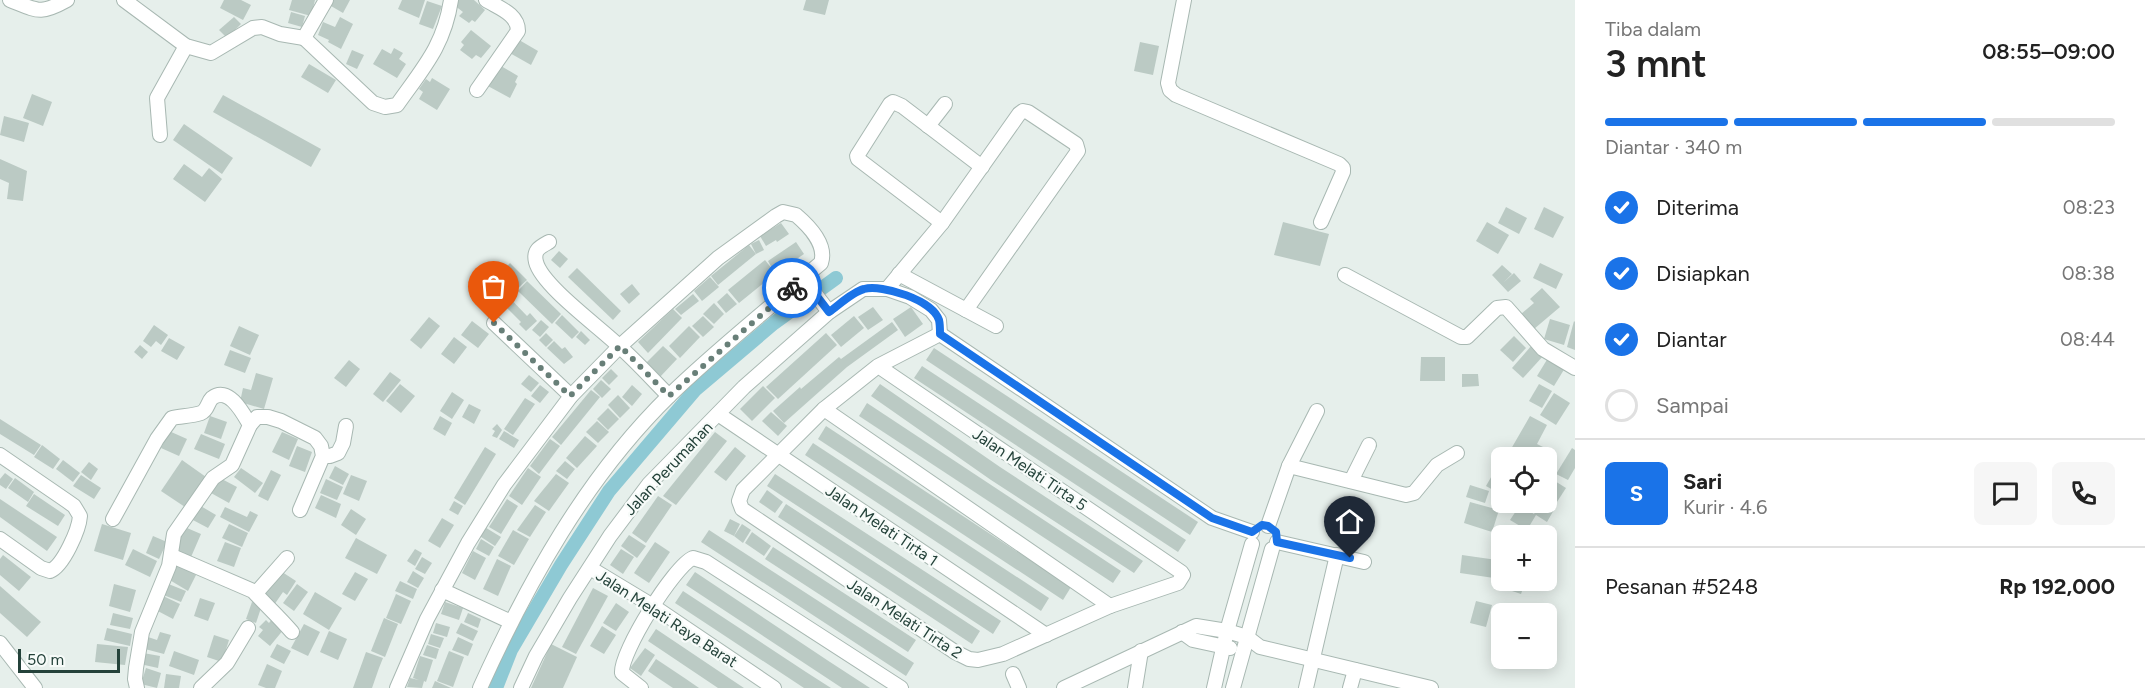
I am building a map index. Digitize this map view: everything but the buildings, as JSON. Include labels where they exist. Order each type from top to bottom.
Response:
[{"type":"street","points":[[10,0],[33,9],[48,10],[67,0]]},
{"type":"street","points":[[124,0],[186,46],[211,53],[253,28],[262,27],[280,34],[304,38],[373,103],[385,107],[397,105],[437,49],[452,0]]},
{"type":"street","points":[[304,38],[326,0]]},
{"type":"street","points":[[477,90],[518,31],[515,18],[486,0]]},
{"type":"street","points":[[1184,0],[1168,83],[1170,90],[1176,95],[1339,164],[1343,172],[1321,222]]},
{"type":"street","points":[[160,135],[157,98],[186,46]]},
{"type":"street","points":[[942,223],[861,163],[857,156],[890,104],[893,102],[902,106],[982,167]]},
{"type":"street","points":[[928,126],[945,104]]},
{"type":"street","points":[[940,334],[939,320],[931,310],[910,297],[887,289],[942,223],[1023,111],[1028,112],[1076,144],[1078,151],[966,310]]},
{"type":"street","points":[[397,688],[427,619],[468,543],[504,485],[570,396],[620,346],[718,258],[783,212],[796,215],[820,244],[823,258],[806,281],[669,396],[627,443],[581,502],[557,538],[511,622],[480,688]]},
{"type":"street","points":[[549,242],[535,253],[535,260],[540,270],[563,296],[620,346],[669,396]]},
{"type":"street","points":[[899,274],[996,326]]},
{"type":"street","points":[[1345,275],[1461,337],[1467,337],[1497,308],[1506,308],[1543,349],[1575,368]]},
{"type":"street","points":[[806,281],[826,308]]},
{"type":"street","name":"Jalan Perumahan","points":[[521,688],[536,656],[610,536],[649,484],[826,308],[863,289],[887,289]]},
{"type":"street","points":[[494,323],[570,396]]},
{"type":"street","points":[[779,456],[824,409],[878,366],[940,334]]},
{"type":"street","points":[[940,334],[1212,518],[1252,538],[1257,550],[1265,552],[1274,545],[1337,555],[1364,562]]},
{"type":"street","name":"Jalan Melati Tirta 5","points":[[878,366],[1181,572]]},
{"type":"street","points":[[113,519],[172,418],[202,412],[214,397],[223,396],[233,400],[240,407],[250,425]]},
{"type":"street","points":[[824,409],[1110,606]]},
{"type":"street","points":[[1268,526],[1289,466],[1317,411]]},
{"type":"street","name":"Jalan Melati Tirta 1","points":[[718,414],[1046,635]]},
{"type":"street","points":[[137,688],[135,679],[142,632],[172,556],[173,539],[177,529],[213,478],[232,465],[250,425],[257,417],[281,421],[315,438],[321,446],[323,456],[300,510]]},
{"type":"street","points":[[323,456],[338,453],[343,443],[346,426]]},
{"type":"street","points":[[1350,481],[1369,445]]},
{"type":"street","points":[[1289,466],[1406,495],[1414,494],[1437,465],[1457,453]]},
{"type":"street","points":[[0,455],[74,506],[80,516],[75,535],[61,563],[50,571],[41,568],[0,539]]},
{"type":"street","name":"Jalan Melati Tirta 2","points":[[779,456],[744,490],[740,496],[742,509],[962,657],[978,660],[1003,654],[1110,606],[1178,584],[1182,580],[1181,572]]},
{"type":"street","points":[[1214,688],[1252,538],[1262,525],[1268,526],[1276,532],[1274,545],[1233,688]]},
{"type":"street","points":[[1306,688],[1337,555]]},
{"type":"street","points":[[172,556],[256,593],[259,599],[292,632]]},
{"type":"street","points":[[256,593],[287,558]]},
{"type":"street","points":[[641,688],[622,673],[621,666],[653,606],[680,567],[693,558],[706,562],[901,688]]},
{"type":"street","name":"Jalan Melati Raya Barat","points":[[590,568],[653,606],[774,688]]},
{"type":"street","points":[[442,590],[511,622]]},
{"type":"street","points":[[1064,688],[1092,683],[1141,651],[1196,626],[1247,637],[1260,647],[1431,688]]},
{"type":"street","points":[[201,688],[227,663],[248,628]]},
{"type":"street","points":[[1182,632],[1193,640],[1243,651],[1260,647]]},
{"type":"street","points":[[0,643],[35,688]]},
{"type":"street","points":[[1136,688],[1141,651]]},
{"type":"street","points":[[1350,688],[1355,670]]},
{"type":"street","points":[[1013,674],[1019,688]]},
{"type":"waterway","points":[[496,688],[511,650],[561,565],[609,491],[695,390],[774,323],[836,278]]},
{"type":"way so far","points":[[494,323],[570,396],[620,346],[669,396],[792,288]]},
{"type":"route","points":[[792,288],[803,278],[829,312],[863,289],[879,287],[910,297],[937,315],[940,334],[1212,518],[1252,532],[1256,527],[1268,526],[1276,532],[1277,542],[1350,558]]}]
